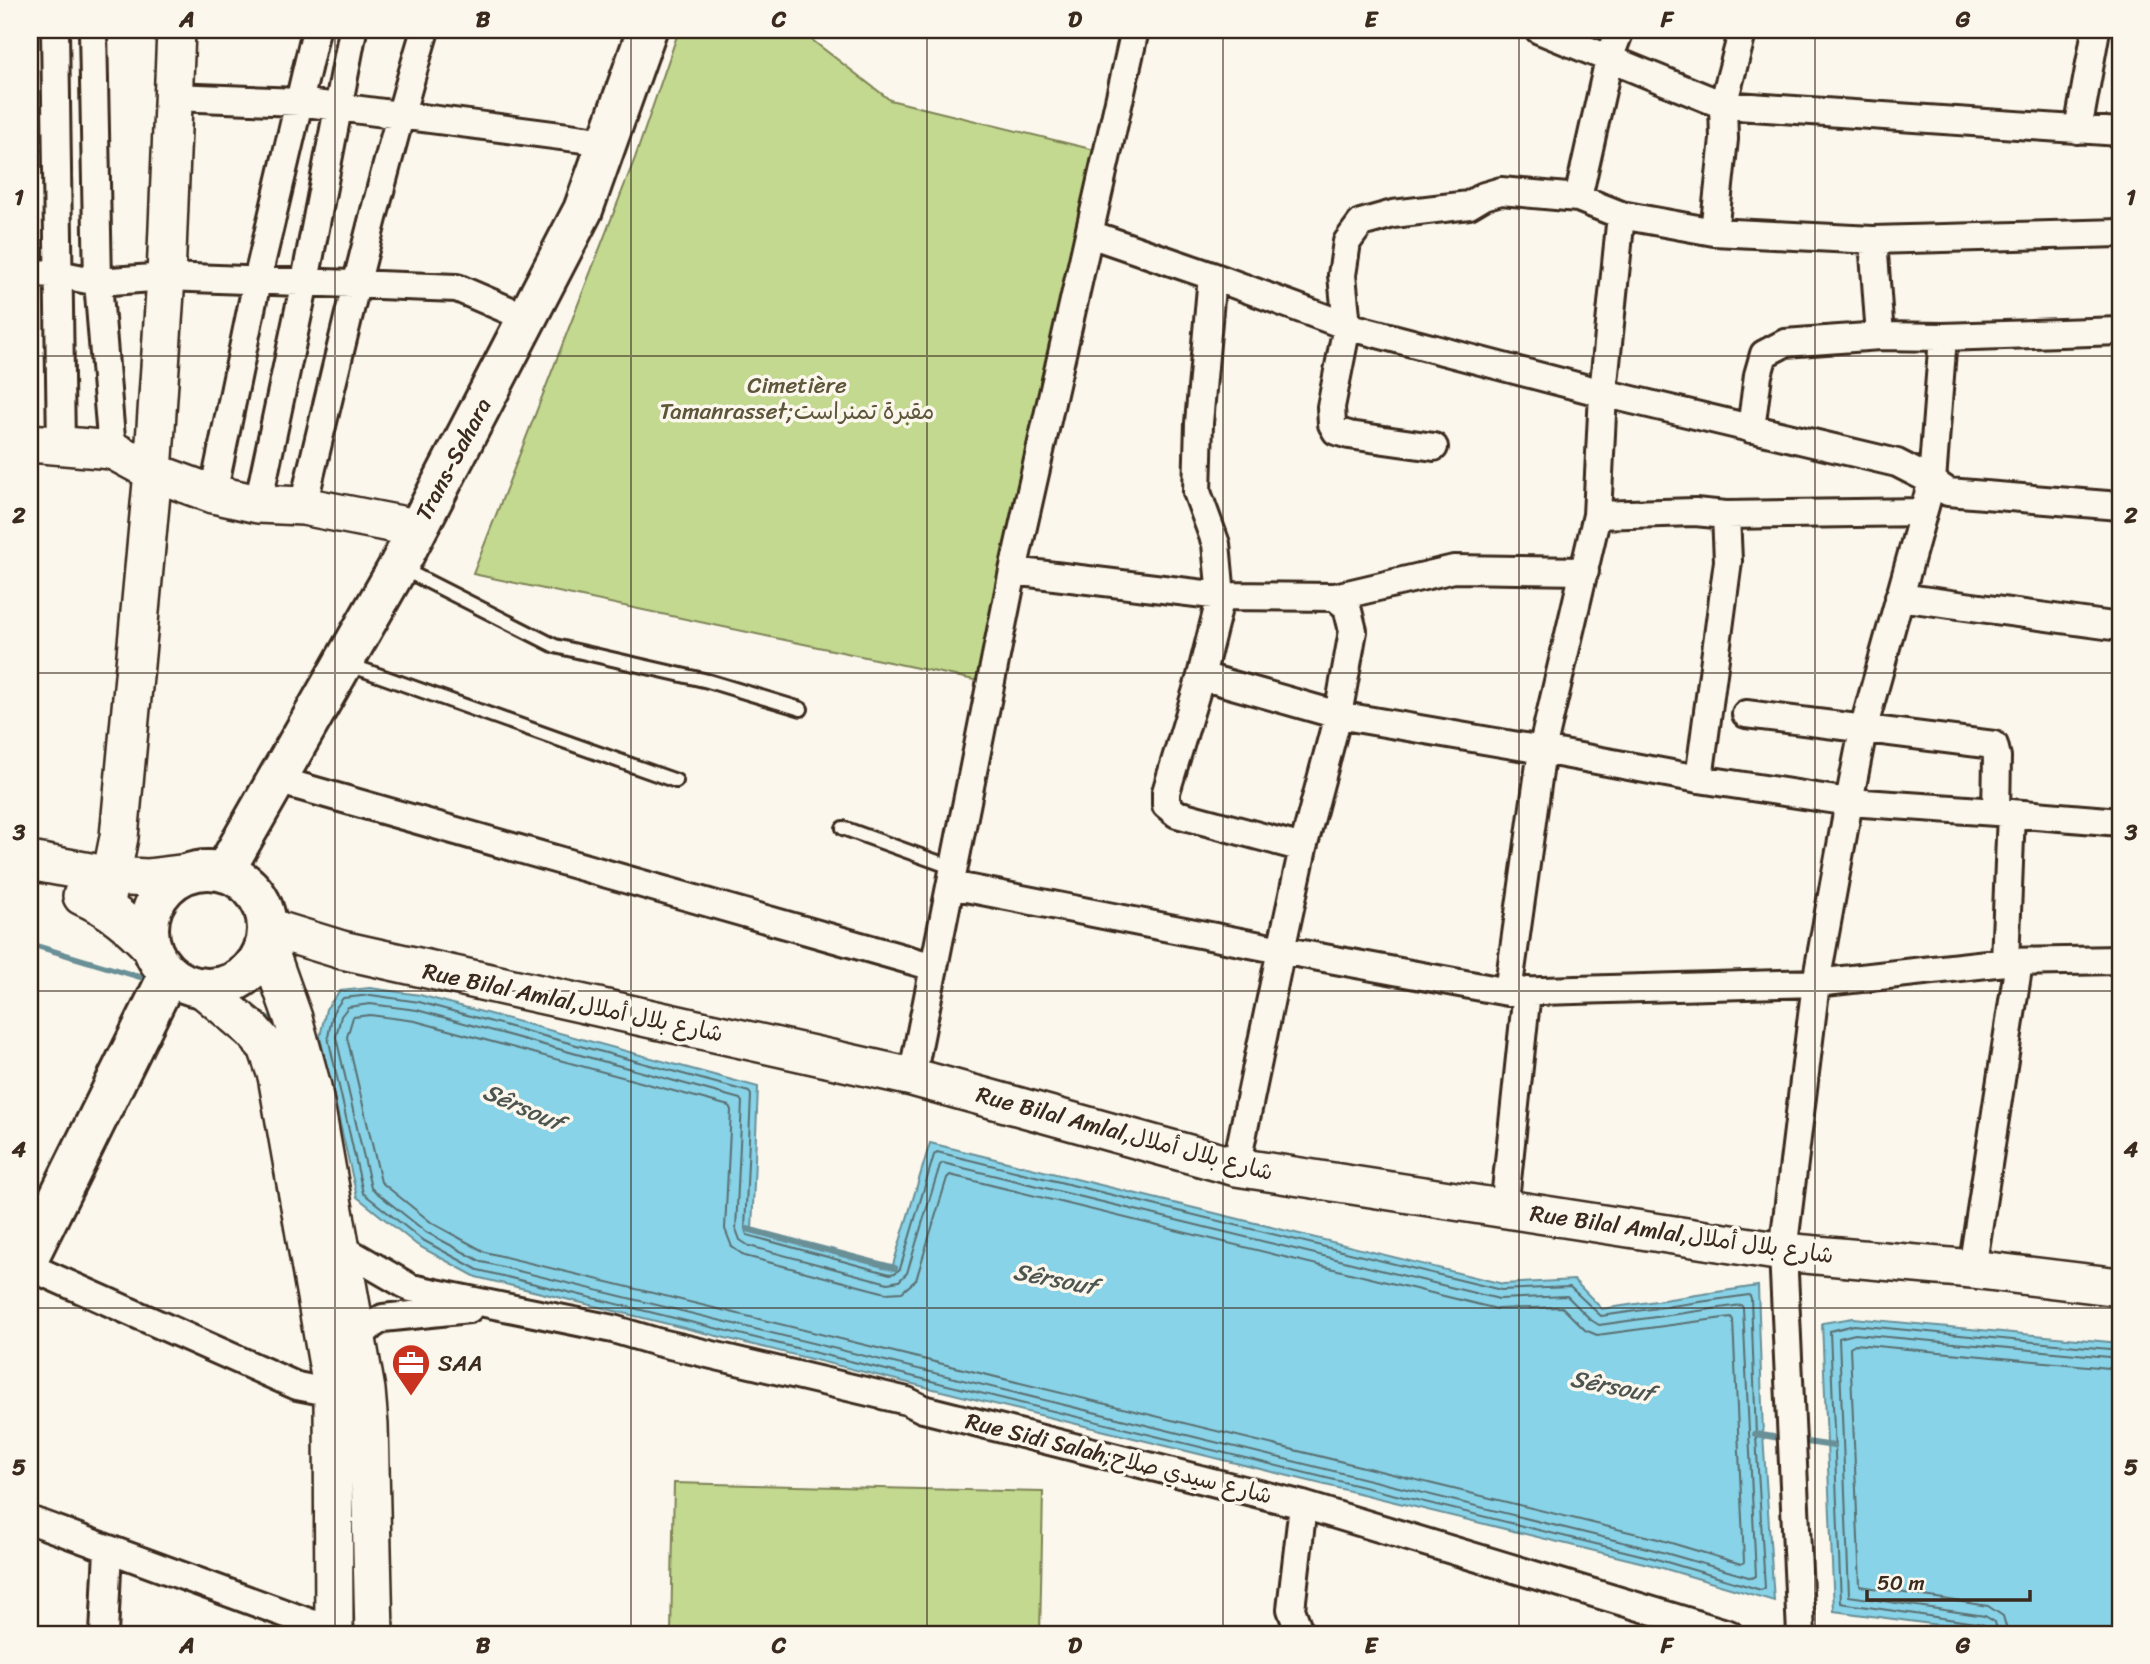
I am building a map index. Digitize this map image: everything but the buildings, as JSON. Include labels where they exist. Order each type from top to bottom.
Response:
[{"type":"main road","name":"Trans-Sahara","points":[[206,872],[277,780],[398,566],[583,210],[647,30]]},
{"type":"main road","points":[[206,872],[241,880],[254,893],[263,909],[266,934],[260,957],[251,970],[239,980],[221,987],[174,970],[148,931],[150,912],[159,895],[172,881],[206,872]]},
{"type":"main road","points":[[30,1255],[174,970]]},
{"type":"street","points":[[55,30],[58,274],[45,444],[112,450],[153,472],[213,494],[258,504],[303,506],[416,528]]},
{"type":"street","points":[[93,30],[98,282],[112,450]]},
{"type":"street","points":[[108,891],[119,837],[153,472],[166,277],[176,30]]},
{"type":"street","points":[[213,494],[257,281],[316,30]]},
{"type":"street","points":[[258,504],[305,281],[353,30]]},
{"type":"street","points":[[303,506],[356,282],[399,115],[425,30]]},
{"type":"street","points":[[912,1077],[1013,570],[1135,30]]},
{"type":"street","points":[[1539,30],[1723,105],[2120,132]]},
{"type":"street","points":[[1578,198],[1609,59],[1620,30]]},
{"type":"street","points":[[1714,232],[1724,139],[1723,105],[1743,30]]},
{"type":"street","points":[[2078,130],[2096,30]]},
{"type":"street","points":[[173,97],[299,102],[607,142]]},
{"type":"street","points":[[1434,447],[1349,435],[1336,431],[1332,424],[1331,407],[1347,326],[1342,275],[1345,253],[1347,242],[1361,223],[1393,214],[1469,205],[1484,196],[1501,191],[1578,198],[1621,215],[1714,232],[1873,240],[2120,233]]},
{"type":"street","points":[[1504,1209],[1518,992],[1542,750],[1597,515],[1603,394],[1621,215]]},
{"type":"street","points":[[1090,234],[1347,326],[1603,394],[1897,463],[1948,492],[2120,506]]},
{"type":"street","points":[[1873,240],[1880,336]]},
{"type":"street","points":[[30,274],[58,274],[98,282],[166,277],[356,282],[457,288],[527,318]]},
{"type":"street","points":[[1212,276],[1199,424],[1197,492],[1216,544],[1221,596],[1201,676],[1166,792],[1166,805],[1177,814],[1303,848]]},
{"type":"street","points":[[1751,429],[1758,375],[1764,354],[1785,343],[1880,336],[1943,337],[2120,331]]},
{"type":"street","points":[[1801,1634],[1783,1252],[1816,983],[1849,802],[1863,730],[1932,481],[1943,337]]},
{"type":"street","points":[[1597,515],[1923,512]]},
{"type":"street","points":[[1699,779],[1728,561],[1726,515]]},
{"type":"street","points":[[1013,570],[1221,596],[1335,597],[1454,569],[1585,571]]},
{"type":"street","points":[[1236,1167],[1303,848],[1338,715],[1353,631],[1347,607],[1335,597]]},
{"type":"street","points":[[1899,597],[2120,627]]},
{"type":"street","points":[[1201,676],[1338,715],[1699,779],[1849,802],[2120,822]]},
{"type":"street","points":[[1746,714],[1994,745],[2003,813],[2012,962],[1972,1269]]},
{"type":"street","points":[[277,780],[934,967]]},
{"type":"street","points":[[30,861],[108,891],[130,925],[174,970],[252,1030],[267,1048],[277,1076],[333,1393],[336,1634],[30,1520]]},
{"type":"street","points":[[30,885],[84,897],[148,878],[206,872]]},
{"type":"street","points":[[952,876],[1281,950],[1518,992],[1816,983],[2012,962],[2120,960]]},
{"type":"street","points":[[266,934],[308,1072],[357,1339],[369,1425],[374,1634]]},
{"type":"street","name":"Rue Bilal Amlal,شارع بلال أملال","points":[[266,934],[912,1077],[1236,1167],[1783,1252],[1972,1269],[2120,1287]]},
{"type":"street","name":"Rue Sidi Salah;شارع سيدي صلاح","points":[[342,1248],[411,1288],[613,1329],[657,1342],[907,1401],[923,1409],[1303,1504],[1729,1634]]},
{"type":"street","points":[[30,1266],[297,1386],[333,1393]]},
{"type":"street","name":"Rue Sidi Salah;شارع سيدي صلاح","points":[[357,1339],[383,1318],[502,1307]]},
{"type":"street","points":[[1300,1634],[1291,1609],[1303,1504]]},
{"type":"street","points":[[104,1634],[108,1549]]},
{"type":"lane","points":[[398,566],[555,646],[708,681],[801,709]]},
{"type":"lane","points":[[343,662],[676,781]]},
{"type":"lane","points":[[843,828],[952,876]]},
{"type":"green space","name":"Cimetière Tamanrasset;مقبرة تمنراست","points":[[679,30],[799,30],[890,100],[1095,150],[979,681],[473,574],[635,158]]},
{"type":"green space","points":[[674,1483],[1043,1492],[1040,1634],[671,1634]]},
{"type":"water","points":[[370,988],[420,995],[758,1087],[752,1231],[892,1268],[930,1143],[1503,1284],[1574,1280],[1602,1309],[1758,1286],[1763,1435],[1774,1601],[1652,1565],[476,1277],[417,1245],[357,1197],[320,1037],[326,1009],[340,991]]},
{"type":"water","points":[[1853,1318],[2120,1343],[2120,1634],[2006,1634],[1834,1611],[1822,1323]]},
{"type":"waterway","name":"Sêrsouf","points":[[30,944],[153,981]]},
{"type":"waterway","name":"Sêrsouf","points":[[257,1014],[279,1022]]},
{"type":"waterway","name":"Sêrsouf","points":[[747,1229],[895,1268]]},
{"type":"waterway","name":"Sêrsouf","points":[[1755,1434],[1786,1439]]},
{"type":"waterway","name":"Sêrsouf","points":[[1800,1441],[1834,1446]]},
{"type":"place","name":"SAA","points":[[411,1397]]}]
